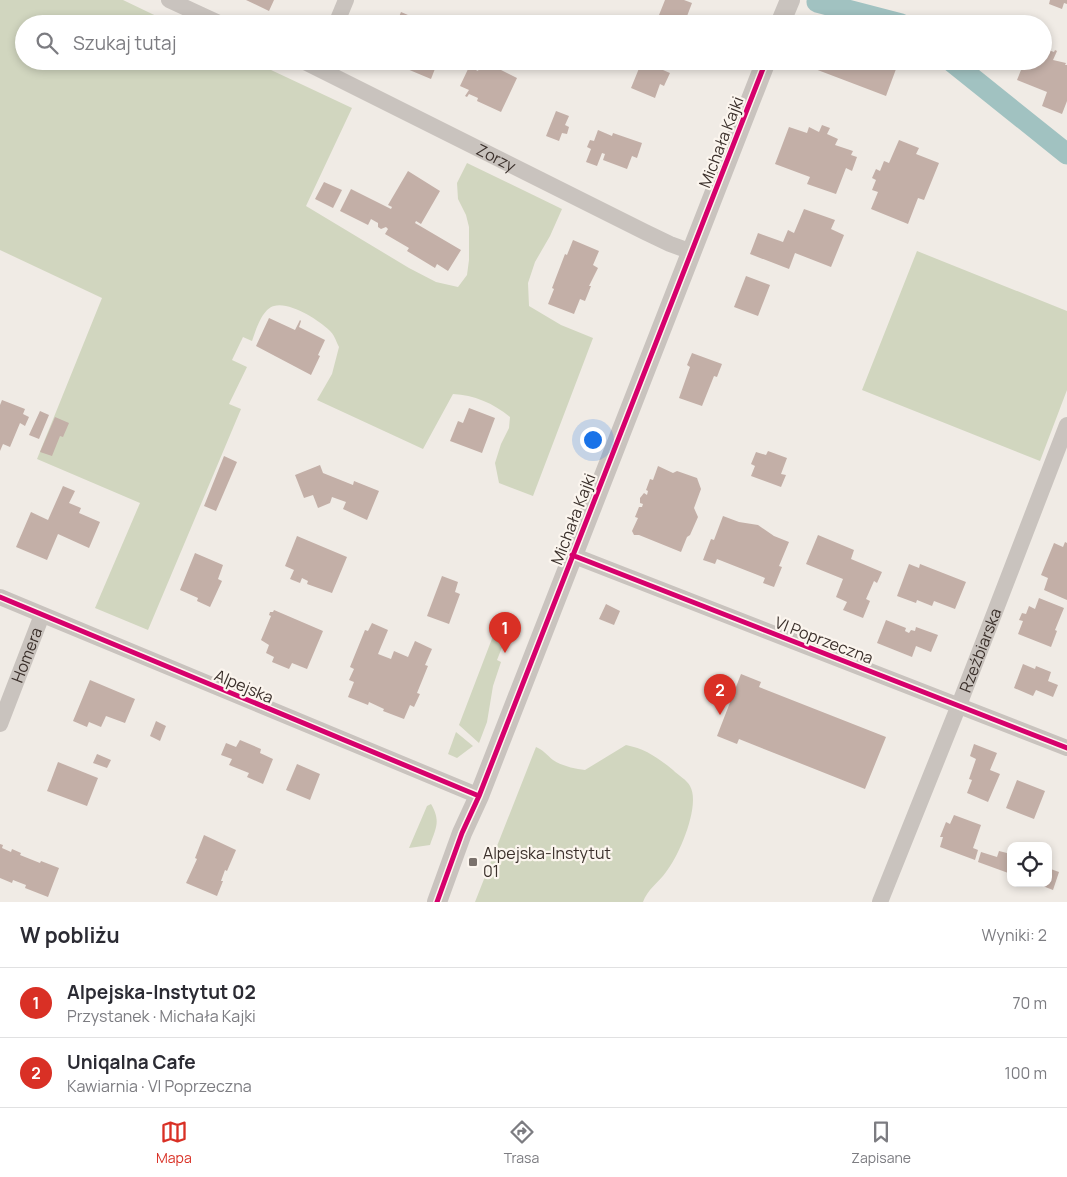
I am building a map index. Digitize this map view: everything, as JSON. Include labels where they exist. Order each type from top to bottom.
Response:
[{"type":"street","points":[[169,0],[202,15]]},
{"type":"street","points":[[340,15],[346,0]]},
{"type":"street","points":[[784,15],[790,0]]},
{"type":"street","name":"Zorzy","points":[[330,70],[645,232],[692,252]]},
{"type":"street","name":"Michała Kajki","points":[[437,902],[462,833],[479,796],[763,70]]},
{"type":"street","name":"Rzeźbiarska","points":[[880,902],[1067,425]]},
{"type":"street","name":"VI Poprzeczna","points":[[572,555],[1067,748]]},
{"type":"street","name":"Alpejska","points":[[0,597],[479,796]]},
{"type":"street","name":"Homera","points":[[0,724],[42,615]]},
{"type":"green space","points":[[0,0],[123,0],[154,15],[15,15],[15,70],[271,70],[352,108],[306,206],[409,268],[436,282],[458,287],[467,275],[469,260],[469,227],[466,215],[458,199],[457,183],[467,163],[562,209],[550,236],[535,262],[528,283],[529,306],[561,325],[593,338],[533,496],[499,483],[495,463],[509,428],[510,417],[483,401],[453,394],[423,449],[317,400],[332,374],[339,347],[334,336],[324,326],[303,312],[280,305],[270,308],[263,315],[252,341],[243,337],[232,360],[247,367],[229,404],[241,409],[148,630],[95,608],[140,503],[37,459],[102,298],[0,250]]},
{"type":"green space","points":[[917,251],[1067,311],[1067,390],[1040,461],[862,390]]},
{"type":"green space","points":[[493,636],[505,640],[497,660],[501,662],[493,686],[487,722],[479,743],[459,725]]},
{"type":"green space","points":[[456,732],[473,746],[457,758],[448,754]]},
{"type":"green space","points":[[626,745],[651,754],[662,762],[687,782],[693,794],[691,817],[677,854],[643,902],[475,902],[536,747],[560,764],[585,770]]},
{"type":"green space","points":[[431,804],[437,820],[430,845],[409,848],[427,806]]},
{"type":"building","points":[[246,0],[274,0],[269,11]]},
{"type":"building","points":[[665,0],[684,0],[692,3],[687,15],[659,15]]},
{"type":"building","points":[[1050,0],[1067,0],[1067,4],[1064,3],[1062,9],[1049,4]]},
{"type":"building","points":[[1052,51],[1057,51],[1053,60],[1066,63],[1065,65],[1067,65],[1067,101],[1062,114],[1042,106],[1047,92],[1017,80],[1021,70],[1052,70]]},
{"type":"building","points":[[410,70],[434,70],[431,79]]},
{"type":"building","points":[[468,70],[501,70],[517,78],[501,112],[477,101],[478,98],[469,94],[467,97],[465,96],[469,90],[460,86]]},
{"type":"building","points":[[638,70],[663,70],[670,73],[664,86],[660,84],[655,98],[631,88]]},
{"type":"building","points":[[818,70],[896,70],[886,96]]},
{"type":"building","points":[[556,111],[569,116],[565,125],[569,127],[567,134],[562,133],[559,141],[546,136]]},
{"type":"building","points":[[822,125],[830,128],[827,134],[838,139],[835,145],[853,151],[851,155],[857,157],[852,171],[846,168],[836,194],[807,184],[810,177],[775,164],[789,127],[807,133],[809,127],[819,132]]},
{"type":"building","points":[[598,130],[612,136],[613,133],[642,143],[637,158],[632,156],[627,169],[603,160],[605,154],[602,153],[597,166],[586,162],[591,149],[587,147],[590,140],[594,141]]},
{"type":"building","points":[[899,140],[919,148],[916,154],[939,163],[924,200],[918,198],[908,224],[871,209],[878,192],[872,190],[876,180],[872,178],[876,169],[880,171],[884,161],[889,163]]},
{"type":"building","points":[[408,171],[440,191],[421,224],[416,221],[415,223],[461,250],[448,271],[437,264],[435,268],[407,251],[409,248],[385,234],[388,229],[386,227],[381,229],[378,227],[378,223],[371,219],[368,225],[340,211],[351,189],[391,209],[392,207],[388,205]]},
{"type":"building","points":[[324,182],[342,190],[333,208],[315,199]]},
{"type":"building","points":[[804,209],[835,220],[831,229],[844,235],[831,267],[795,253],[789,269],[750,254],[758,233],[783,242],[788,230],[794,233]]},
{"type":"building","points":[[573,240],[599,251],[593,265],[598,268],[589,286],[591,286],[585,301],[580,299],[574,314],[548,304],[565,254],[567,255]]},
{"type":"building","points":[[746,276],[770,285],[758,316],[734,307]]},
{"type":"building","points":[[269,318],[295,330],[300,320],[299,327],[325,340],[311,375],[256,346]]},
{"type":"building","points":[[692,353],[722,364],[717,377],[714,376],[702,406],[679,398],[690,367],[687,365]]},
{"type":"building","points":[[2,400],[25,409],[23,414],[29,417],[25,426],[20,423],[10,447],[3,444],[0,451],[0,405]]},
{"type":"building","points":[[469,408],[495,418],[482,453],[450,441],[458,421],[463,423]]},
{"type":"building","points":[[40,411],[49,415],[39,439],[29,435]]},
{"type":"building","points":[[55,417],[69,423],[63,437],[60,436],[52,456],[40,452]]},
{"type":"building","points":[[768,451],[787,458],[781,474],[786,475],[781,487],[751,476],[755,466],[751,464],[756,452],[766,455]]},
{"type":"building","points":[[224,456],[237,462],[216,511],[204,506]]},
{"type":"building","points":[[320,465],[323,473],[353,485],[354,481],[379,491],[367,520],[343,509],[346,502],[332,497],[330,503],[318,508],[313,495],[304,498],[295,475]]},
{"type":"building","points":[[658,466],[673,473],[677,471],[697,478],[701,489],[694,508],[698,517],[681,552],[639,535],[634,535],[632,531],[638,518],[635,517],[639,507],[642,507],[643,504],[640,503],[640,498],[644,493],[647,495],[648,491],[646,490],[650,479],[653,480]]},
{"type":"building","points":[[63,486],[75,491],[69,503],[81,508],[79,513],[100,522],[89,548],[58,534],[47,560],[16,547],[31,512],[48,520]]},
{"type":"building","points":[[723,516],[739,522],[758,525],[774,536],[789,542],[779,566],[782,567],[774,587],[763,583],[765,578],[717,559],[715,564],[703,560],[711,539],[714,540]]},
{"type":"building","points":[[818,535],[854,550],[851,559],[882,572],[877,583],[874,581],[866,599],[870,601],[863,618],[843,610],[847,602],[836,597],[843,579],[806,564]]},
{"type":"building","points":[[297,536],[347,557],[332,593],[307,584],[308,581],[302,578],[300,583],[290,579],[294,570],[285,566]]},
{"type":"building","points":[[1065,542],[1067,543],[1067,600],[1044,590],[1048,578],[1041,575],[1054,543],[1063,547]]},
{"type":"building","points":[[195,553],[223,565],[218,579],[222,581],[210,607],[197,601],[198,598],[180,590]]},
{"type":"building","points":[[909,564],[919,568],[920,564],[966,582],[955,609],[934,601],[932,606],[917,600],[916,603],[897,596]]},
{"type":"building","points":[[442,576],[458,582],[455,592],[460,594],[449,624],[427,616]]},
{"type":"building","points":[[1039,598],[1064,608],[1055,630],[1057,631],[1051,647],[1018,634],[1023,621],[1019,620],[1022,613],[1026,614],[1029,606],[1035,609]]},
{"type":"building","points":[[606,604],[620,611],[614,625],[599,619]]},
{"type":"building","points":[[274,610],[323,631],[307,669],[292,663],[289,669],[272,662],[274,657],[266,653],[269,645],[261,640],[271,616],[269,615],[270,612]]},
{"type":"building","points":[[886,620],[906,628],[905,631],[909,633],[911,630],[915,631],[916,627],[938,635],[931,652],[916,646],[912,657],[877,643]]},
{"type":"building","points":[[372,623],[388,630],[378,654],[391,659],[394,651],[408,657],[415,641],[432,649],[425,665],[428,666],[417,693],[420,694],[414,707],[410,705],[404,719],[383,711],[384,709],[369,702],[368,705],[348,697],[354,682],[349,680],[354,669],[350,667],[365,630],[368,631]]},
{"type":"building","points":[[1023,664],[1035,669],[1036,666],[1051,672],[1048,681],[1058,685],[1053,697],[1036,690],[1033,696],[1014,688]]},
{"type":"building","points":[[741,674],[761,682],[759,687],[886,737],[865,789],[739,739],[737,744],[717,736]]},
{"type":"building","points":[[90,680],[135,699],[125,723],[106,716],[101,727],[89,722],[87,727],[73,721]]},
{"type":"building","points":[[156,721],[166,726],[160,741],[150,736]]},
{"type":"building","points":[[240,740],[261,749],[260,753],[273,759],[263,784],[247,777],[249,773],[229,765],[232,759],[221,755],[226,743],[236,747]]},
{"type":"building","points":[[974,744],[997,753],[990,770],[1000,774],[988,802],[967,793],[972,780],[969,779],[976,759],[970,756]]},
{"type":"building","points":[[97,754],[111,760],[107,768],[93,763]]},
{"type":"building","points":[[58,762],[98,778],[87,806],[47,791]]},
{"type":"building","points":[[297,764],[320,774],[310,800],[286,790]]},
{"type":"building","points":[[1017,780],[1045,791],[1034,819],[1006,808]]},
{"type":"building","points":[[954,815],[981,825],[973,848],[978,850],[975,860],[940,847],[943,837],[940,837],[946,822],[950,824]]},
{"type":"building","points":[[204,835],[236,850],[227,871],[225,870],[217,896],[186,883],[197,859],[195,858]]},
{"type":"building","points":[[0,844],[3,845],[2,848],[11,852],[12,849],[21,853],[20,855],[59,868],[48,897],[25,888],[26,885],[13,880],[12,883],[0,878]]},
{"type":"building","points":[[999,851],[1007,853],[1007,873],[978,862],[981,852],[997,857]]},
{"type":"building","points":[[1052,869],[1059,872],[1053,890],[1045,887],[1052,887]]},
{"type":"waterway","points":[[817,2],[867,15]]},
{"type":"waterway","points":[[962,70],[1067,154]]},
{"type":"cycle path","points":[[437,902],[462,833],[479,796],[762,70]]},
{"type":"cycle path","points":[[572,555],[1067,748]]},
{"type":"cycle path","points":[[0,597],[479,796]]},
{"type":"place","name":"Alpejska-Instytut 02","points":[[505,653]]},
{"type":"place","name":"Uniqalna Cafe","points":[[720,715]]},
{"type":"place","name":"Alpejska-Instytut 01","points":[[473,862]]}]
